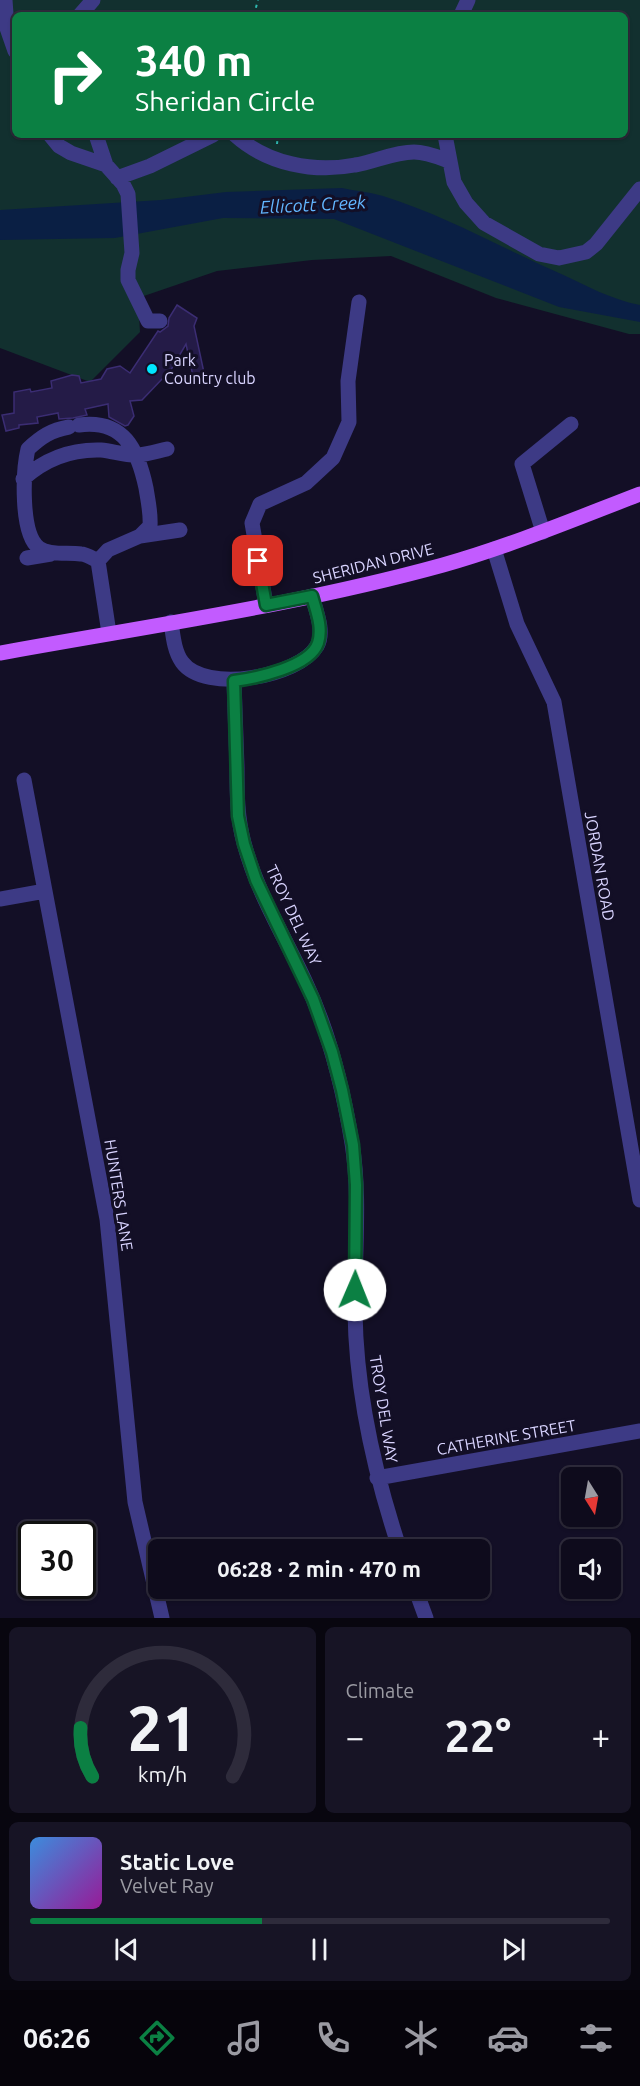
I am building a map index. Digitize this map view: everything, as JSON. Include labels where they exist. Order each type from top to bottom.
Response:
[{"type":"main road","name":"SHERIDAN DRIVE","points":[[0,653],[312,596],[443,565],[494,549],[640,494]]},
{"type":"street","points":[[5,0],[7,28],[12,42]]},
{"type":"street","points":[[83,12],[93,0]]},
{"type":"street","points":[[52,138],[59,146],[71,153],[106,165]]},
{"type":"street","points":[[97,138],[106,165],[123,184],[128,194],[132,253],[128,280],[148,321],[160,321]]},
{"type":"street","points":[[117,178],[150,166],[207,138]]},
{"type":"street","points":[[239,138],[260,153],[289,164],[309,167],[335,169],[413,152],[431,154],[449,161]]},
{"type":"street","points":[[445,138],[454,182],[466,203],[484,223],[539,254],[559,258],[586,252],[596,244],[640,189]]},
{"type":"street","points":[[266,605],[252,523],[260,504],[306,483],[333,458],[350,422],[348,381],[359,302]]},
{"type":"street","points":[[57,553],[39,548],[29,534],[24,479],[31,464],[28,449],[42,436],[55,430],[74,426],[95,423],[110,428],[128,439],[137,455],[151,513],[150,526],[140,536]]},
{"type":"street","points":[[543,531],[522,464],[571,424]]},
{"type":"street","points":[[31,464],[77,452],[101,450],[137,455],[167,449]]},
{"type":"street","points":[[98,561],[108,550],[140,536],[180,530]]},
{"type":"street","name":"JORDAN ROAD","points":[[494,549],[516,624],[554,702],[640,1200]]},
{"type":"street","points":[[27,558],[57,553],[83,554],[98,561]]},
{"type":"street","points":[[98,561],[109,633]]},
{"type":"street","points":[[171,622],[177,651],[182,663],[190,670],[234,681],[263,676],[290,666],[307,656],[317,645],[320,632],[312,596]]},
{"type":"street","name":"TROY DEL WAY","points":[[234,681],[238,816],[244,844],[256,880],[307,985],[326,1032],[338,1071],[353,1145],[357,1226],[355,1311],[357,1354],[365,1424],[377,1478],[396,1539]]},
{"type":"street","name":"HUNTERS LANE","points":[[24,780],[107,1219],[135,1502],[162,1618]]},
{"type":"street","points":[[0,899],[45,891]]},
{"type":"street","name":"CATHERINE STREET","points":[[377,1478],[640,1431]]},
{"type":"street","points":[[419,1599],[426,1618]]},
{"type":"green space","name":"Park Country club","points":[[0,0],[640,0],[640,334],[629,334],[496,298],[391,256],[312,260],[217,271],[138,298],[140,332],[90,382],[0,348]]},
{"type":"water","name":"Ellicott Creek","points":[[342,188],[373,193],[428,212],[599,292],[640,305],[640,322],[559,307],[334,219],[223,218],[115,238],[0,240],[0,210],[161,200],[226,192]]},
{"type":"building","name":"Park Country club","points":[[177,305],[197,318],[194,326],[206,382],[195,385],[186,344],[165,380],[163,378],[142,400],[130,401],[134,416],[128,425],[125,426],[109,417],[108,404],[85,409],[87,415],[73,418],[59,419],[58,413],[37,417],[38,423],[19,425],[19,428],[6,431],[2,415],[14,413],[14,392],[52,388],[51,381],[72,375],[79,376],[81,383],[101,379],[107,369],[120,366],[130,373],[158,331],[168,326],[169,318]]},
{"type":"place","name":"Park Country club","points":[[152,369]]},
{"type":"route","points":[[258,561],[266,605],[312,596],[320,632],[317,645],[307,656],[290,666],[263,676],[234,681],[238,816],[244,844],[256,880],[307,985],[326,1032],[338,1071],[353,1145],[357,1226],[355,1290]]}]
